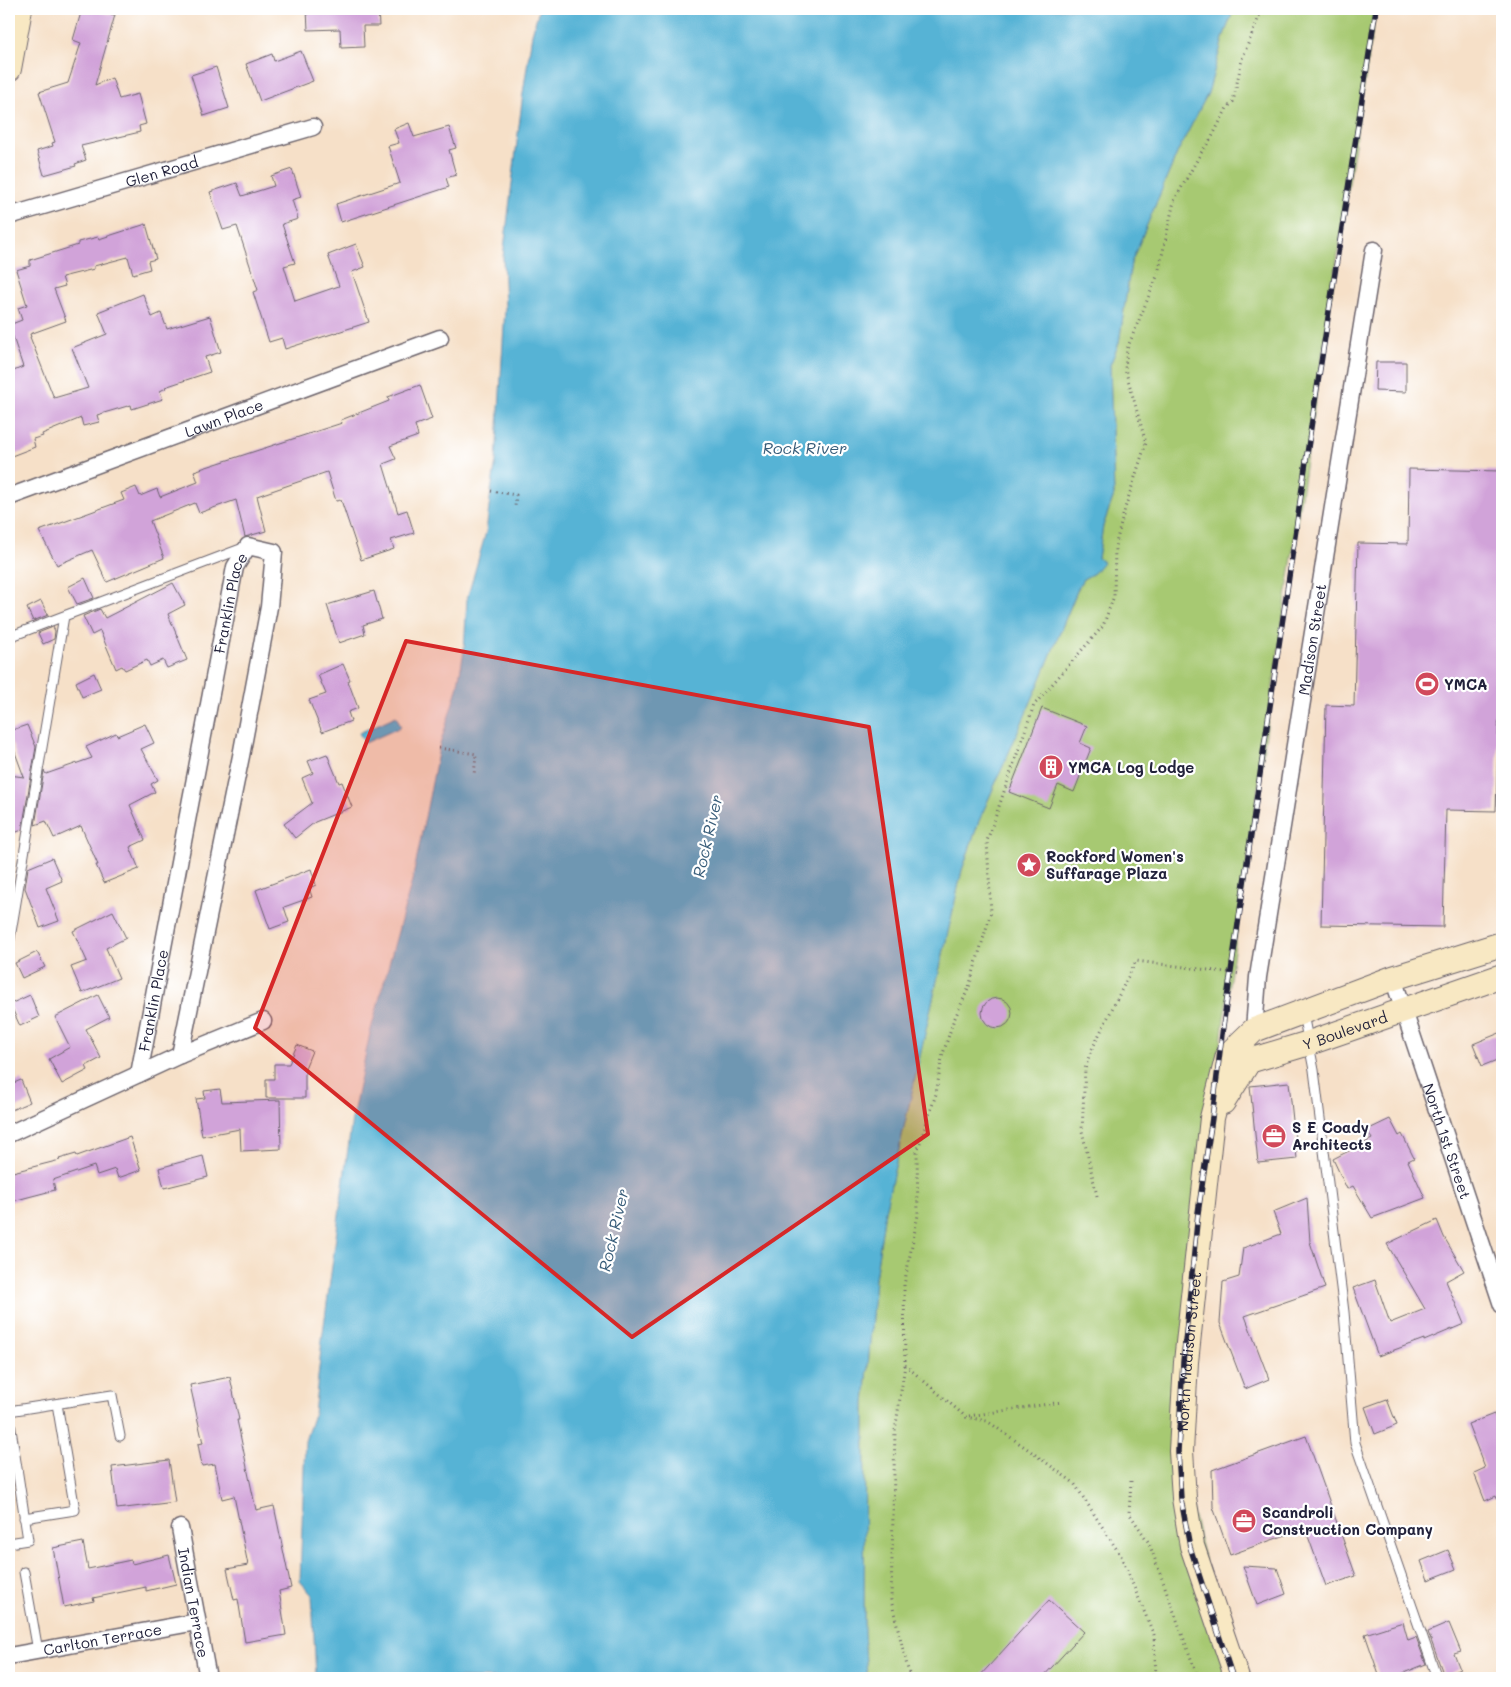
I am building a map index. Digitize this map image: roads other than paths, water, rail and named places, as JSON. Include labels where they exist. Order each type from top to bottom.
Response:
[{"type":"street","points":[[9,69],[20,9]]},
{"type":"street","name":"Glen Road","points":[[9,216],[313,127]]},
{"type":"street","name":"Madison Street","points":[[1254,1030],[1258,977],[1374,250]]},
{"type":"street","name":"Lawn Place","points":[[9,497],[440,338]]},
{"type":"street","name":"Franklin Place","points":[[139,1074],[235,567],[248,546],[274,552],[269,607],[216,885],[180,1055]]},
{"type":"street","name":"Y Boulevard","points":[[1254,1030],[1393,978],[1502,944]]},
{"type":"street","name":"Y Boulevard","points":[[1212,1118],[1249,1061],[1404,1011],[1502,976]]},
{"type":"street","name":"North 1st Street","points":[[1393,978],[1502,1305]]},
{"type":"street","name":"Franklin Place","points":[[9,1134],[180,1055],[263,1022]]},
{"type":"street","name":"North Madison Street","points":[[1237,1678],[1192,1546],[1184,1498],[1181,1451],[1186,1362],[1212,1118],[1228,1055],[1254,1030]]},
{"type":"street","name":"Indian Terrace","points":[[180,1528],[196,1622],[208,1678]]},
{"type":"street","name":"Carlton Terrace","points":[[9,1656],[196,1622]]},
{"type":"lane","points":[[9,637],[248,546]]},
{"type":"lane","points":[[9,944],[64,616]]},
{"type":"lane","points":[[1303,1011],[1314,1070],[1344,1312],[1355,1443],[1436,1678]]},
{"type":"lane","points":[[9,1411],[112,1395],[120,1436]]},
{"type":"lane","points":[[24,1518],[76,1510],[57,1404]]},
{"type":"lane","points":[[9,1416],[28,1540],[9,1543]]},
{"type":"lane","points":[[24,1572],[38,1651]]},
{"type":"water","name":"Rock River","points":[[539,9],[1234,9],[1224,35],[1208,93],[1178,151],[1131,263],[1119,343],[1110,365],[1114,495],[1103,526],[1098,558],[1103,562],[1094,573],[1083,579],[1079,586],[979,821],[962,870],[885,1211],[875,1279],[865,1404],[864,1633],[867,1678],[316,1678],[312,1595],[300,1581],[305,1441],[314,1414],[322,1340],[352,1119],[370,1033],[413,877],[439,748],[457,689],[464,651],[467,599],[486,532],[496,461],[505,308],[503,257],[523,93],[532,34]]},
{"type":"water","points":[[396,716],[401,727],[365,743],[359,733]]},
{"type":"railway","points":[[1233,1678],[1190,1547],[1181,1499],[1178,1451],[1183,1362],[1198,1213],[1223,1026],[1311,427],[1376,9]]},
{"type":"place","name":"YMCA","points":[[1427,684]]},
{"type":"place","name":"YMCA Log Lodge","points":[[1051,767]]},
{"type":"place","name":"Rockford Women's Suffarage Plaza","points":[[1029,865]]},
{"type":"place","name":"S E Coady Architects","points":[[1274,1136]]},
{"type":"place","name":"Scandroli Construction Company","points":[[1244,1521]]}]
